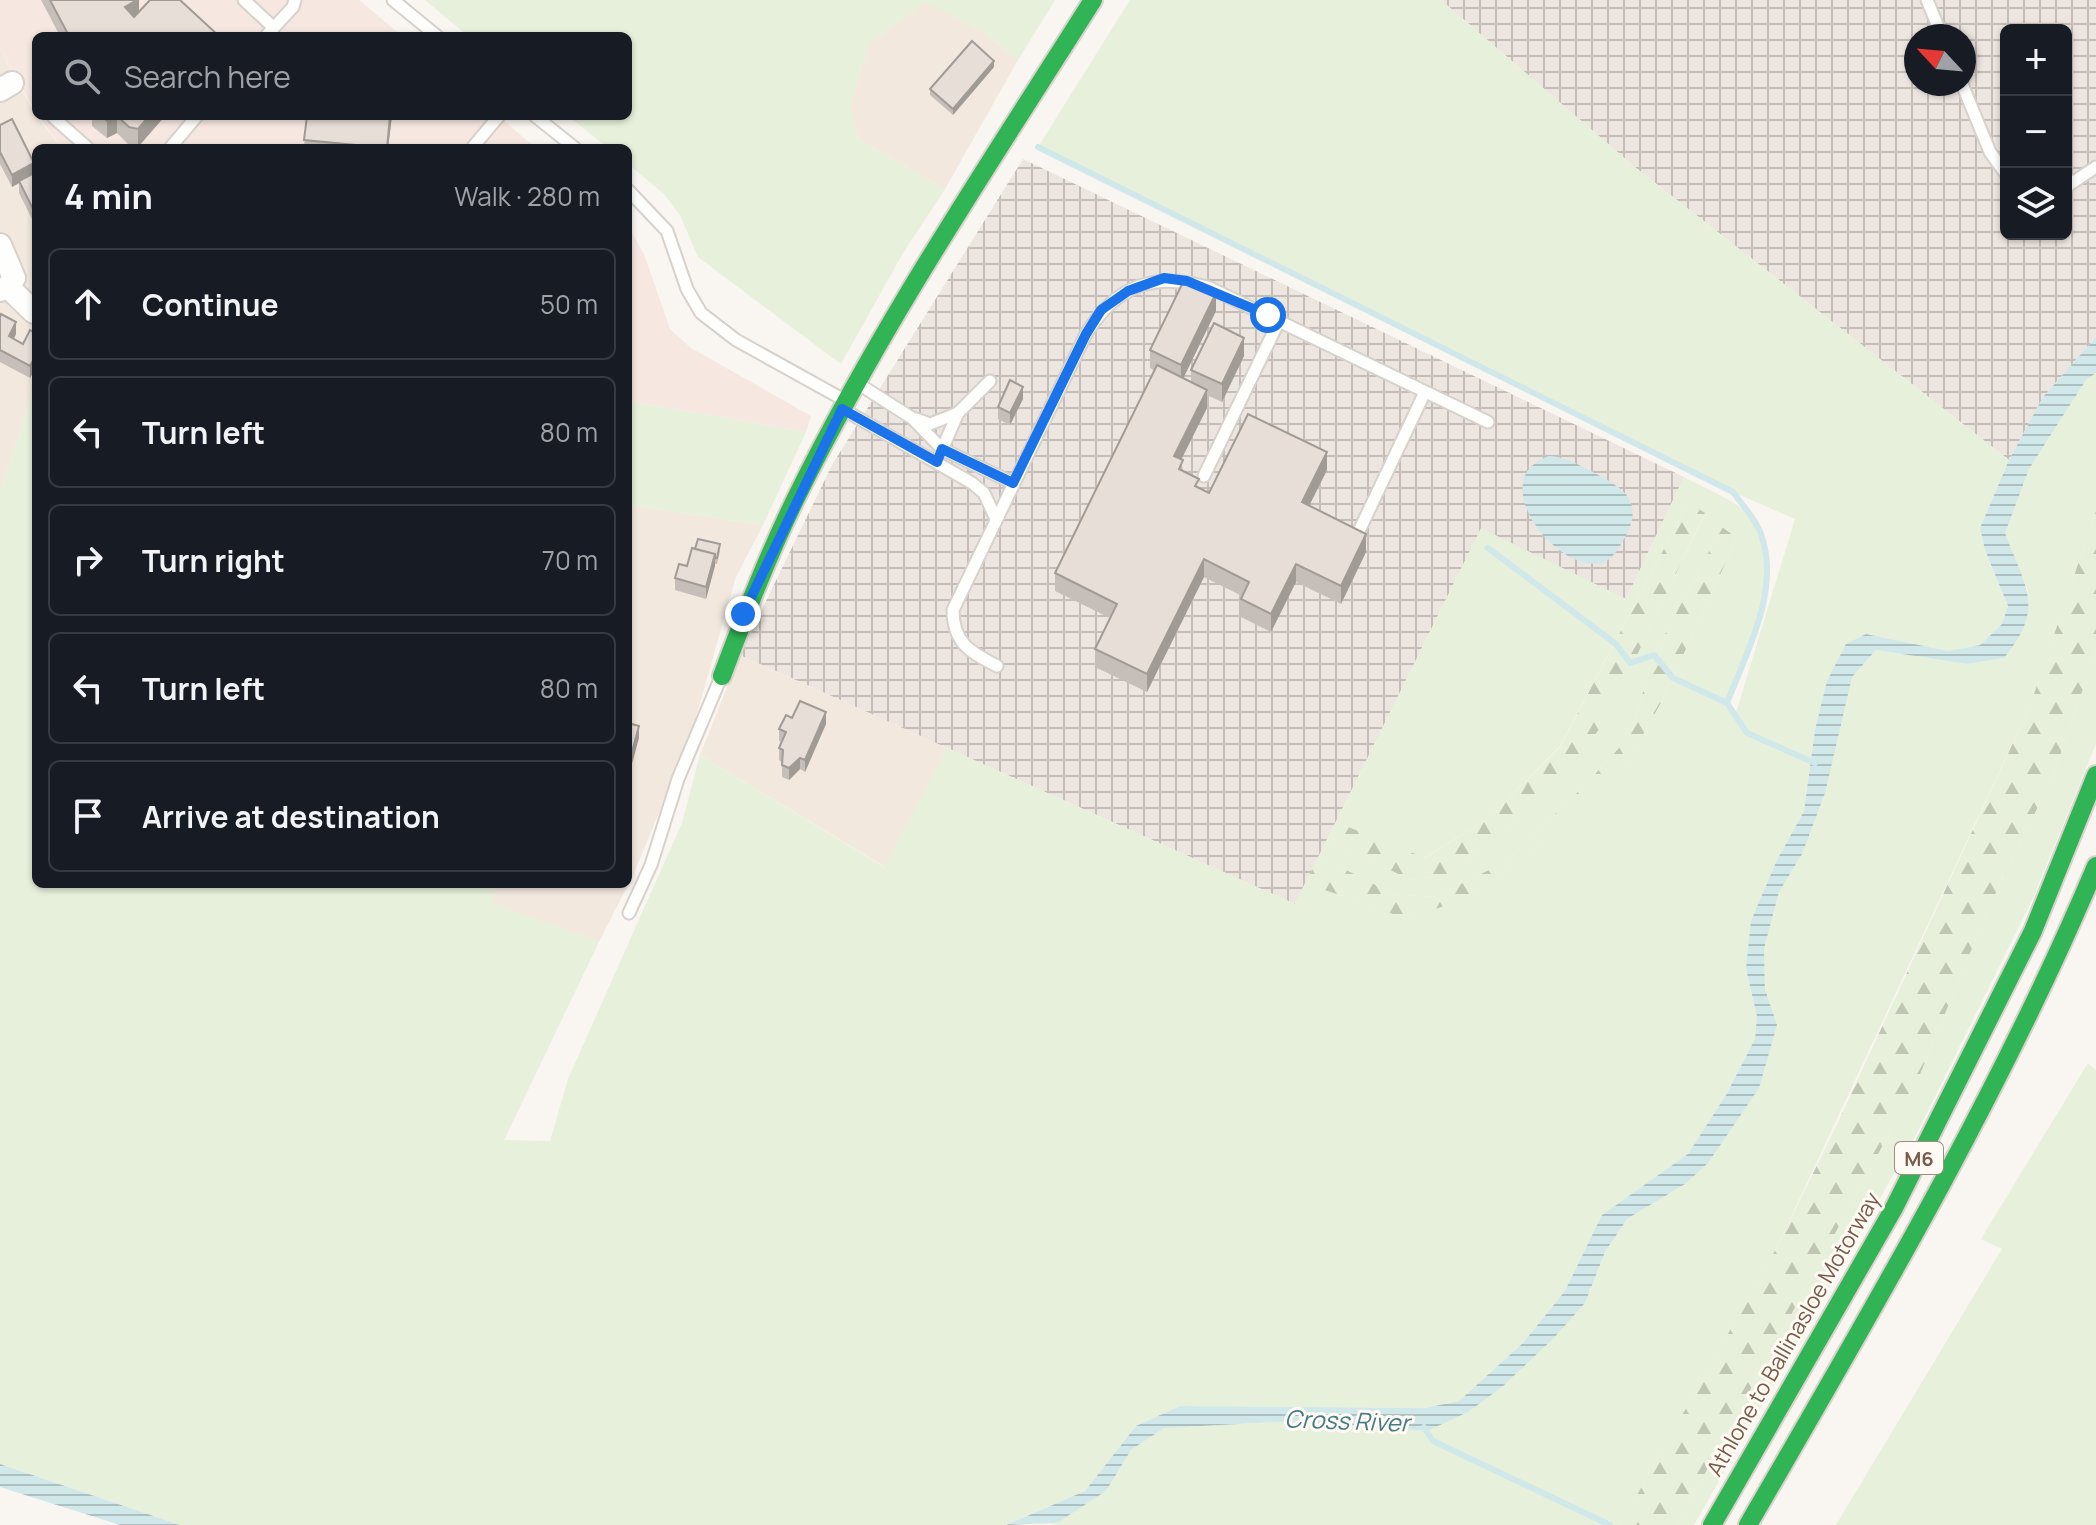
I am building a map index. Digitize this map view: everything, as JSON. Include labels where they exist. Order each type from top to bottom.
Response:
[{"type":"main road","points":[[722,676],[743,614],[857,383],[1093,0]]},
{"type":"main road","name":"Athlone to Ballinasloe Motorway","points":[[1712,1525],[1894,1208],[2033,931],[2096,775]]},
{"type":"main road","name":"M6","points":[[1748,1525],[1925,1218],[2067,938],[2096,866]]},
{"type":"street","points":[[0,245],[13,271],[4,288],[32,310]]},
{"type":"lane","points":[[244,0],[270,32],[293,7],[295,0]]},
{"type":"lane","points":[[393,0],[432,32]]},
{"type":"lane","points":[[1927,0],[1937,24]]},
{"type":"lane","points":[[1967,96],[1990,152],[2002,168]]},
{"type":"lane","points":[[56,120],[83,144]]},
{"type":"lane","points":[[173,144],[194,120]]},
{"type":"lane","points":[[475,144],[496,120]]},
{"type":"lane","points":[[540,120],[570,144]]},
{"type":"lane","points":[[2072,183],[2096,167]]},
{"type":"lane","points":[[632,194],[667,231],[687,289],[701,313],[736,340],[984,493],[996,519]]},
{"type":"lane","points":[[997,666],[970,652],[959,642],[953,619],[963,585],[1086,334],[1101,310],[1128,291],[1164,278],[1187,281],[1279,321],[1488,422]]},
{"type":"lane","points":[[1204,476],[1239,417],[1279,321]]},
{"type":"lane","points":[[937,462],[958,413],[990,381]]},
{"type":"lane","points":[[857,383],[912,418],[942,449],[1013,483]]},
{"type":"lane","points":[[1360,529],[1425,392]]},
{"type":"lane","points":[[912,418],[930,424],[958,413]]},
{"type":"lane","points":[[629,913],[651,865],[678,779],[722,676]]},
{"type":"shaded area","points":[[0,0],[359,0],[397,32],[32,32],[32,106],[0,48]]},
{"type":"shaded area","points":[[1441,0],[2096,0],[2096,337],[2043,397],[2009,460],[1636,168]]},
{"type":"shaded area","points":[[926,1],[987,35],[1018,60],[945,189],[859,139],[850,107],[869,44]]},
{"type":"shaded area","points":[[0,48],[32,108],[32,120],[39,120],[59,144],[32,144],[32,394],[0,491]]},
{"type":"shaded area","points":[[41,120],[503,120],[531,144],[59,144]]},
{"type":"shaded area","points":[[1023,159],[1684,477],[1626,599],[1481,529],[1295,904],[740,655],[832,465]]},
{"type":"shaded area","points":[[632,233],[644,254],[670,329],[691,348],[811,416],[806,432],[632,402]]},
{"type":"shaded area","points":[[632,506],[763,525],[736,577],[690,738],[632,877]]},
{"type":"shaded area","points":[[740,655],[947,748],[885,867],[700,755]]},
{"type":"shaded area","points":[[496,888],[626,888],[599,942],[491,903]]},
{"type":"green space","points":[[425,0],[1055,0],[1018,60],[987,35],[926,2],[869,44],[850,107],[859,139],[945,189],[903,253],[841,364],[698,257],[680,215],[664,194],[632,167],[632,144],[603,144],[573,120],[632,120],[632,32],[463,32]]},
{"type":"green space","points":[[1130,0],[1441,0],[1636,168],[2009,460],[1980,528],[1985,550],[2008,607],[2002,624],[1980,645],[1948,651],[1866,634],[1815,730],[1804,811],[1777,860],[1746,969],[1757,1016],[1755,1039],[1726,1095],[1688,1154],[1603,1215],[1565,1291],[1523,1343],[1459,1401],[1424,1408],[1180,1406],[1136,1426],[1085,1491],[1006,1525],[180,1525],[0,1464],[0,491],[32,394],[32,888],[496,888],[492,903],[599,942],[504,1140],[550,1141],[568,1079],[682,823],[700,755],[884,867],[947,748],[1295,904],[1305,883],[1407,919],[1470,897],[1554,834],[1627,763],[1662,701],[1737,538],[1722,527],[1654,655],[1630,736],[1585,785],[1507,861],[1435,897],[1393,894],[1319,856],[1327,840],[1411,880],[1448,874],[1542,801],[1605,721],[1705,514],[1688,503],[1560,746],[1489,818],[1424,858],[1336,822],[1481,528],[1626,599],[1684,477],[1744,510],[1759,528],[1766,550],[1767,576],[1762,604],[1755,632],[1728,703],[1736,713],[1795,519],[1733,492],[1038,147]]},
{"type":"green space","points":[[2096,373],[2096,511],[2030,706],[1777,1247],[1620,1525],[1052,1525],[1106,1491],[1131,1450],[1164,1428],[1298,1421],[1427,1431],[1502,1387],[1554,1338],[1585,1303],[1605,1252],[1627,1219],[1685,1184],[1777,1025],[1765,989],[1764,949],[1779,892],[1802,854],[1852,677],[1876,650],[1967,664],[2004,658],[2028,590],[2004,533],[2029,469],[2086,380]]},
{"type":"green space","points":[[632,402],[806,432],[763,525],[632,506]]},
{"type":"green space","points":[[1688,503],[1705,513],[1605,722],[1542,801],[1448,874],[1411,880],[1327,840],[1336,822],[1425,858],[1489,818],[1560,747]]},
{"type":"green space","points":[[2096,511],[2096,651],[2053,776],[1989,907],[1916,1084],[1677,1525],[1620,1525],[1777,1247],[1839,1120],[2030,706]]},
{"type":"green space","points":[[1722,527],[1737,538],[1662,701],[1627,763],[1554,834],[1470,897],[1407,919],[1305,883],[1319,856],[1393,894],[1435,897],[1507,861],[1630,736],[1654,655]]},
{"type":"green space","points":[[2096,651],[2096,744],[2033,898],[1917,1133],[1694,1525],[1677,1525],[1916,1084],[1989,907],[2053,776]]},
{"type":"green space","points":[[2088,1063],[2096,1070],[2096,1525],[1836,1525],[2002,1249],[1981,1239]]},
{"type":"water","name":"Cross River","points":[[2096,337],[2096,373],[2086,380],[2029,469],[2005,533],[2028,597],[2025,625],[2017,640],[2004,658],[1967,664],[1876,650],[1852,677],[1825,793],[1802,854],[1779,892],[1764,949],[1765,989],[1777,1025],[1759,1088],[1708,1163],[1685,1184],[1627,1219],[1605,1252],[1585,1303],[1554,1338],[1502,1387],[1468,1412],[1427,1431],[1298,1421],[1164,1428],[1131,1450],[1106,1491],[1057,1523],[1006,1525],[1085,1491],[1136,1426],[1180,1406],[1425,1408],[1459,1401],[1523,1343],[1565,1291],[1602,1215],[1688,1154],[1726,1095],[1755,1039],[1757,1016],[1746,969],[1751,921],[1777,860],[1804,811],[1815,730],[1827,681],[1846,644],[1866,634],[1948,651],[1980,645],[2002,624],[2008,606],[1985,550],[1980,528],[2009,460],[2043,397]]},
{"type":"water","points":[[1549,456],[1565,459],[1589,470],[1611,482],[1627,496],[1633,514],[1630,525],[1618,549],[1608,560],[1586,563],[1567,555],[1549,542],[1534,524],[1525,504],[1523,485],[1530,468]]},
{"type":"water","points":[[0,1464],[180,1525],[120,1525],[0,1487]]},
{"type":"building","points":[[50,0],[137,0],[125,7],[134,17],[150,0],[180,0],[215,32],[67,32]]},
{"type":"building","points":[[972,41],[994,61],[953,109],[930,89]]},
{"type":"building","points":[[12,119],[32,159],[32,164],[12,175],[0,152],[0,125]]},
{"type":"building","points":[[121,120],[146,120],[138,129],[129,127]]},
{"type":"building","points":[[306,120],[390,120],[387,144],[304,140]]},
{"type":"building","points":[[32,174],[32,207],[19,181]]},
{"type":"building","points":[[1185,278],[1216,293],[1181,365],[1150,350]]},
{"type":"building","points":[[1,314],[16,322],[9,336],[23,344],[32,331],[30,366],[0,350]]},
{"type":"building","points":[[1214,323],[1244,338],[1222,384],[1191,370]]},
{"type":"building","points":[[1157,365],[1207,390],[1174,456],[1183,460],[1179,469],[1199,479],[1195,486],[1209,493],[1248,414],[1327,452],[1302,502],[1366,534],[1341,586],[1296,564],[1271,614],[1241,599],[1249,582],[1204,559],[1147,674],[1095,649],[1117,604],[1055,573]]},
{"type":"building","points":[[1010,380],[1023,387],[1010,413],[998,407]]},
{"type":"building","points":[[698,539],[720,544],[717,558],[715,554],[695,549]]},
{"type":"building","points":[[692,548],[715,554],[706,587],[675,578],[679,564],[687,566]]},
{"type":"building","points":[[800,701],[826,712],[805,760],[800,758],[789,768],[782,765],[783,750],[779,748],[786,732],[779,729],[786,715],[792,718]]},
{"type":"building","points":[[632,724],[639,726],[632,752]]},
{"type":"waterway","points":[[1038,147],[1733,492],[1761,534],[1767,577],[1759,620],[1727,703],[1747,733],[1815,763]]},
{"type":"waterway","points":[[1488,548],[1616,644],[1630,663],[1654,655],[1673,678],[1727,703]]},
{"type":"waterway","points":[[1424,1427],[1433,1441],[1610,1525]]},
{"type":"traffic: fast","points":[[722,676],[776,540],[865,368],[938,244],[1093,0]]},
{"type":"traffic: fast","points":[[1712,1525],[1894,1208],[2033,931],[2096,775]]},
{"type":"traffic: fast","points":[[1748,1525],[1976,1119],[2096,866]]},
{"type":"route","points":[[743,614],[805,480],[842,409],[937,462],[942,449],[1013,483],[1086,334],[1101,310],[1112,301],[1146,283],[1164,278],[1210,288],[1268,315]]}]
